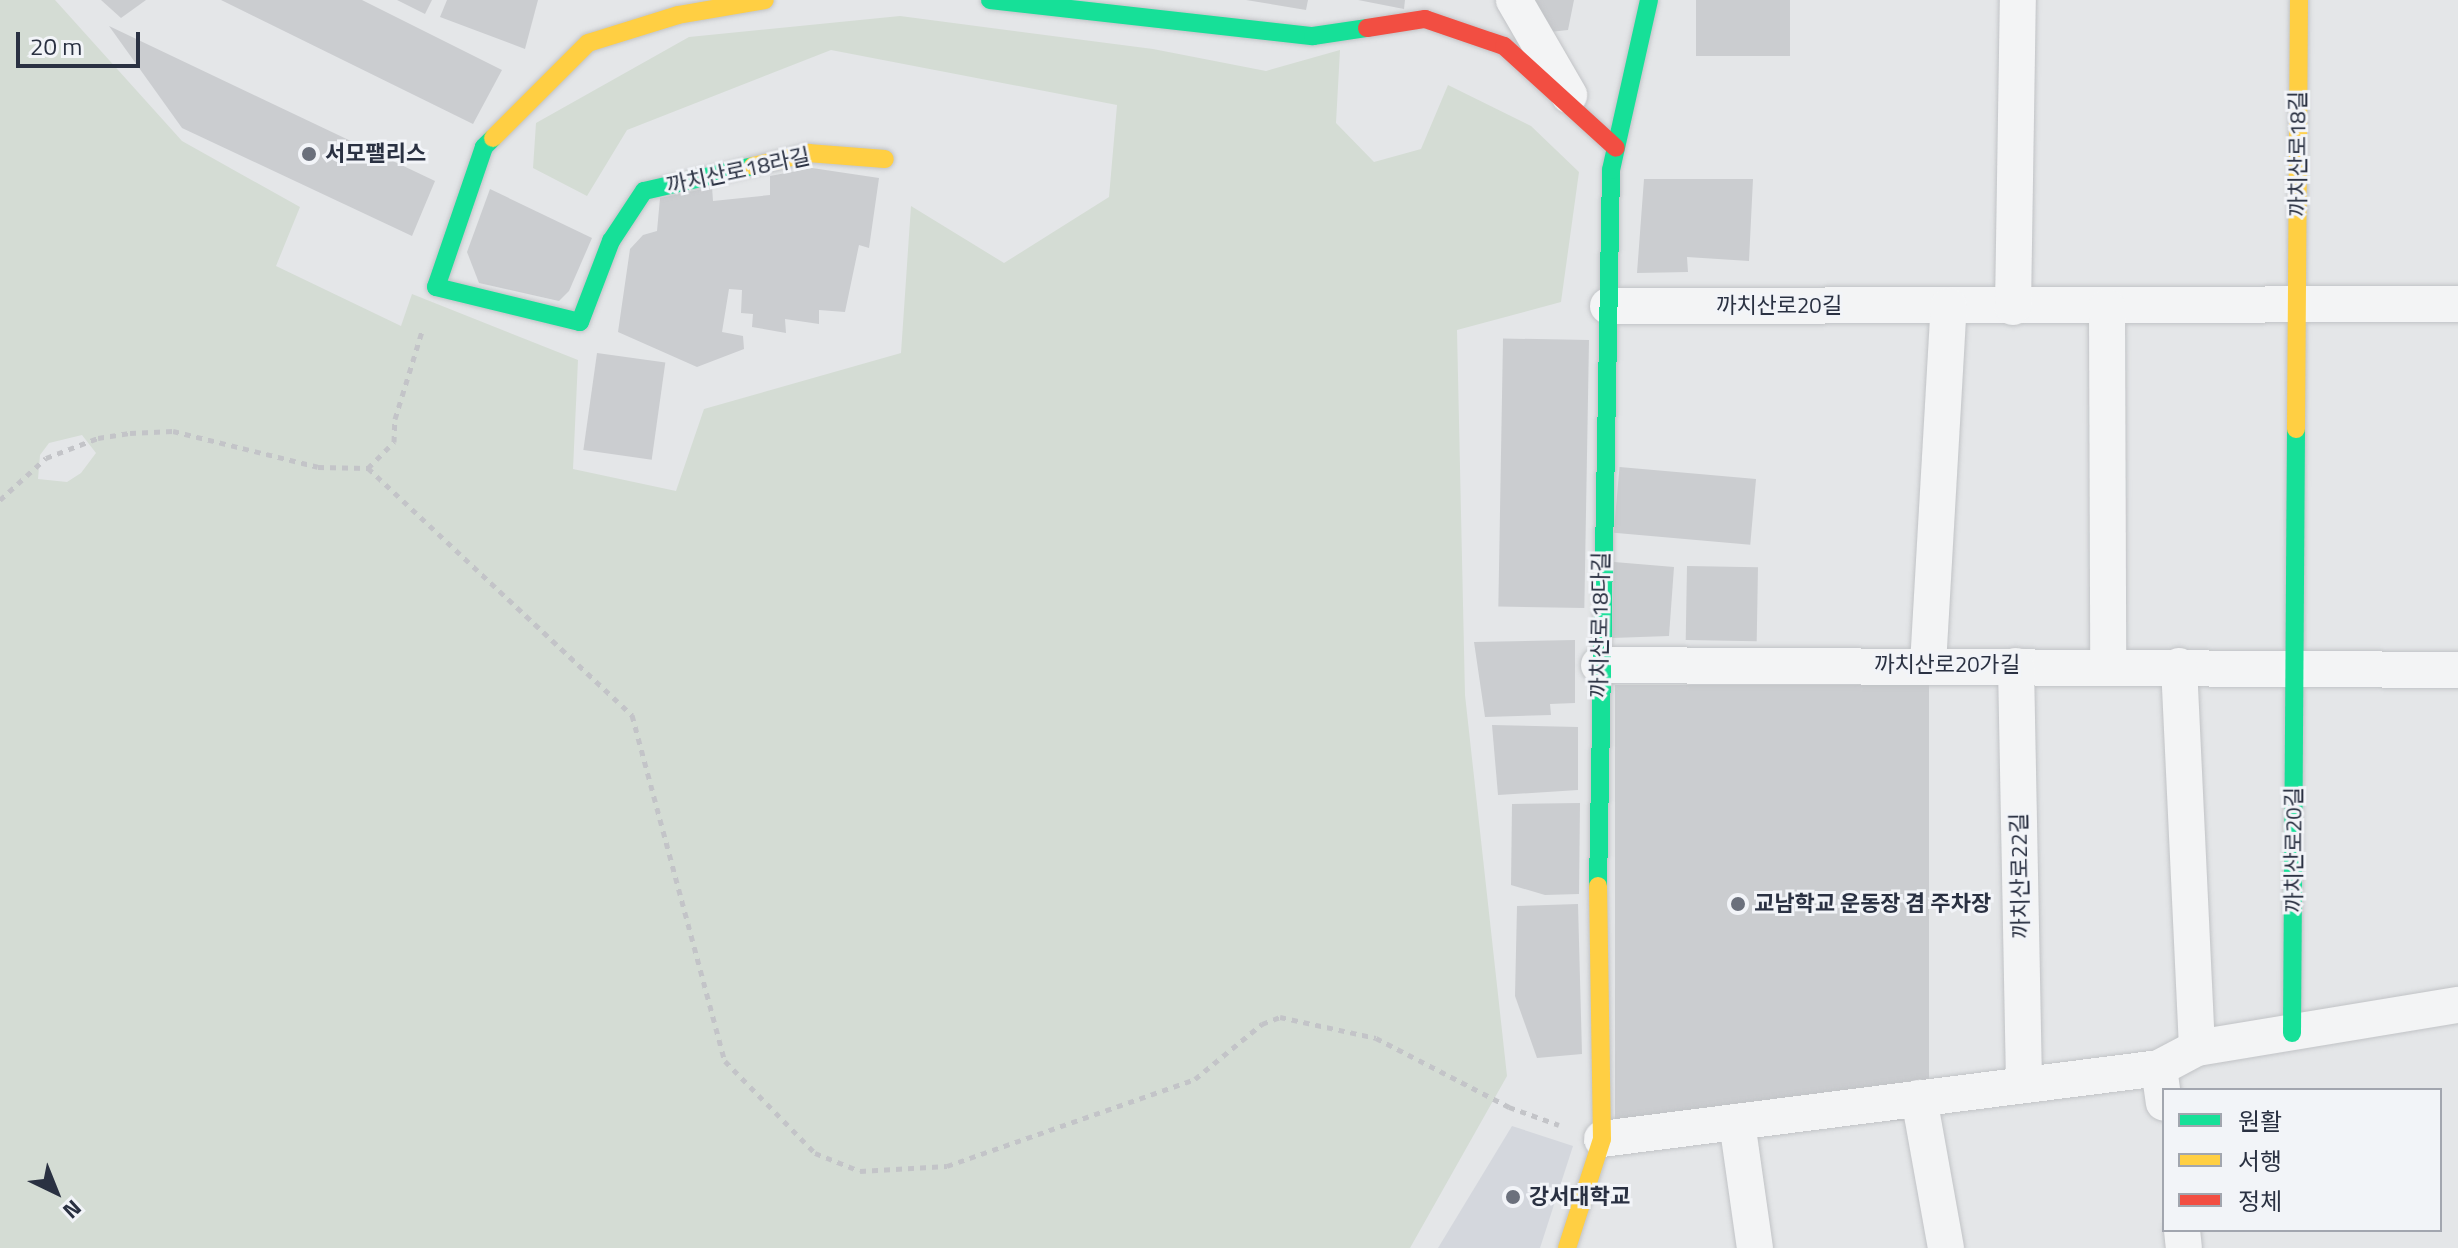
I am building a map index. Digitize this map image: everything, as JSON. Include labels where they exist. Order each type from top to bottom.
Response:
[{"type":"street","points":[[436,287],[484,147],[588,43],[678,15],[765,0]]},
{"type":"street","points":[[990,0],[1313,36],[1425,19],[1504,46],[1576,107],[1616,148]]},
{"type":"street","points":[[1514,0],[1576,107]]},
{"type":"street","name":"까치산로18다길","points":[[1567,1248],[1602,1139],[1599,665],[1608,306],[1616,148],[1649,0]]},
{"type":"street","points":[[2013,307],[2018,0]]},
{"type":"street","name":"까치산로18길","points":[[2297,307],[2299,0]]},
{"type":"street","name":"까치산로18라길","points":[[436,287],[580,322],[611,241],[644,191],[808,153],[885,159]]},
{"type":"street","name":"까치산로20길","points":[[1608,306],[2297,307],[2458,304]]},
{"type":"street","points":[[1928,665],[1949,306]]},
{"type":"street","points":[[2107,307],[2108,666]]},
{"type":"street","name":"까치산로20길","points":[[2292,1033],[2297,307]]},
{"type":"street","name":"까치산로20가길","points":[[1599,665],[2295,666]]},
{"type":"street","name":"까치산로22길","points":[[2016,666],[2024,1085]]},
{"type":"street","points":[[2179,666],[2197,1048]]},
{"type":"street","points":[[2295,666],[2458,670]]},
{"type":"street","points":[[1602,1139],[2024,1085],[2162,1085],[2197,1048],[2458,1005]]},
{"type":"street","points":[[1919,1098],[1946,1248]]},
{"type":"street","points":[[1737,1122],[1755,1248]]},
{"type":"path","points":[[368,468],[394,442],[395,419],[436,287]]},
{"type":"path","points":[[0,500],[46,458],[98,438],[130,433],[173,431],[318,467],[368,468],[632,715],[725,1061],[815,1153],[860,1171],[947,1166],[1195,1079],[1262,1024],[1280,1017],[1376,1038],[1509,1107],[1602,1139]]},
{"type":"shaded area","points":[[0,0],[55,0],[182,141],[300,207],[276,266],[401,326],[412,294],[578,360],[573,469],[676,491],[704,409],[901,353],[911,206],[1004,263],[1109,197],[1117,105],[831,50],[627,130],[587,196],[533,168],[536,123],[689,37],[900,16],[1153,49],[1266,71],[1340,50],[1336,123],[1374,162],[1421,149],[1448,85],[1531,126],[1579,172],[1561,302],[1457,330],[1465,695],[1507,1076],[1410,1248],[0,1248]],"holes":[[[82,435],[96,453],[81,473],[67,482],[38,479],[40,455],[49,443]]]},
{"type":"shaded area","name":"강서대학교","points":[[1512,1126],[1573,1146],[1540,1248],[1438,1248]]},
{"type":"building","points":[[101,0],[146,0],[121,18]]},
{"type":"building","points":[[221,0],[362,0],[502,70],[473,124]]},
{"type":"building","points":[[397,0],[432,0],[425,14]]},
{"type":"building","points":[[447,0],[538,0],[525,49],[440,17]]},
{"type":"building","points":[[1246,0],[1308,0],[1306,10]]},
{"type":"building","points":[[1358,0],[1405,0],[1404,9]]},
{"type":"building","points":[[1532,0],[1574,0],[1568,30],[1550,32]]},
{"type":"building","points":[[1696,0],[1790,0],[1790,56],[1696,56]]},
{"type":"building","name":"서모팰리스","points":[[109,26],[435,181],[412,236],[182,128]]},
{"type":"building","points":[[812,168],[879,178],[869,248],[859,245],[845,312],[819,310],[819,324],[785,319],[786,333],[752,327],[753,314],[741,313],[742,290],[729,289],[722,332],[743,336],[744,349],[697,367],[618,332],[630,249],[643,235],[657,231],[660,198],[712,187],[713,201],[770,195],[770,176]]},
{"type":"building","points":[[1644,179],[1753,179],[1749,261],[1687,257],[1688,272],[1637,273]]},
{"type":"building","points":[[490,189],[592,238],[569,291],[559,301],[479,283],[467,252]]},
{"type":"building","points":[[1503,338],[1589,340],[1584,608],[1498,606]]},
{"type":"building","points":[[597,353],[665,363],[652,460],[583,450]]},
{"type":"building","points":[[1620,467],[1756,479],[1750,545],[1614,533]]},
{"type":"building","points":[[1614,562],[1674,567],[1669,636],[1612,638]]},
{"type":"building","points":[[1687,566],[1758,567],[1757,641],[1686,640]]},
{"type":"building","points":[[1575,640],[1575,703],[1550,704],[1551,715],[1485,717],[1474,642]]},
{"type":"building","points":[[1615,685],[1929,685],[1929,1121],[1615,1121]]},
{"type":"building","points":[[1492,725],[1578,727],[1578,790],[1498,795]]},
{"type":"building","points":[[1580,803],[1579,894],[1545,895],[1511,885],[1512,804]]},
{"type":"building","points":[[1578,904],[1582,1054],[1537,1058],[1515,996],[1517,906]]},
{"type":"traffic: fast","points":[[990,0],[1313,36],[1367,28]]},
{"type":"traffic: fast","points":[[1598,886],[1611,170],[1649,0]]},
{"type":"traffic: fast","points":[[493,138],[484,147],[436,287],[580,322],[611,241],[644,191],[753,166]]},
{"type":"traffic: fast","points":[[2292,1033],[2296,429]]},
{"type":"traffic: slow","points":[[493,138],[588,43],[678,15],[765,0]]},
{"type":"traffic: slow","points":[[2296,429],[2299,0]]},
{"type":"traffic: slow","points":[[753,166],[808,153],[885,159]]},
{"type":"traffic: slow","points":[[1567,1248],[1602,1139],[1598,886]]},
{"type":"traffic: jam","points":[[1367,28],[1425,19],[1504,46],[1616,148]]},
{"type":"place","name":"서모팰리스","points":[[309,154]]},
{"type":"place","name":"교남학교 운동장 겸 주차장","points":[[1738,904]]},
{"type":"place","name":"강서대학교","points":[[1513,1197]]}]
